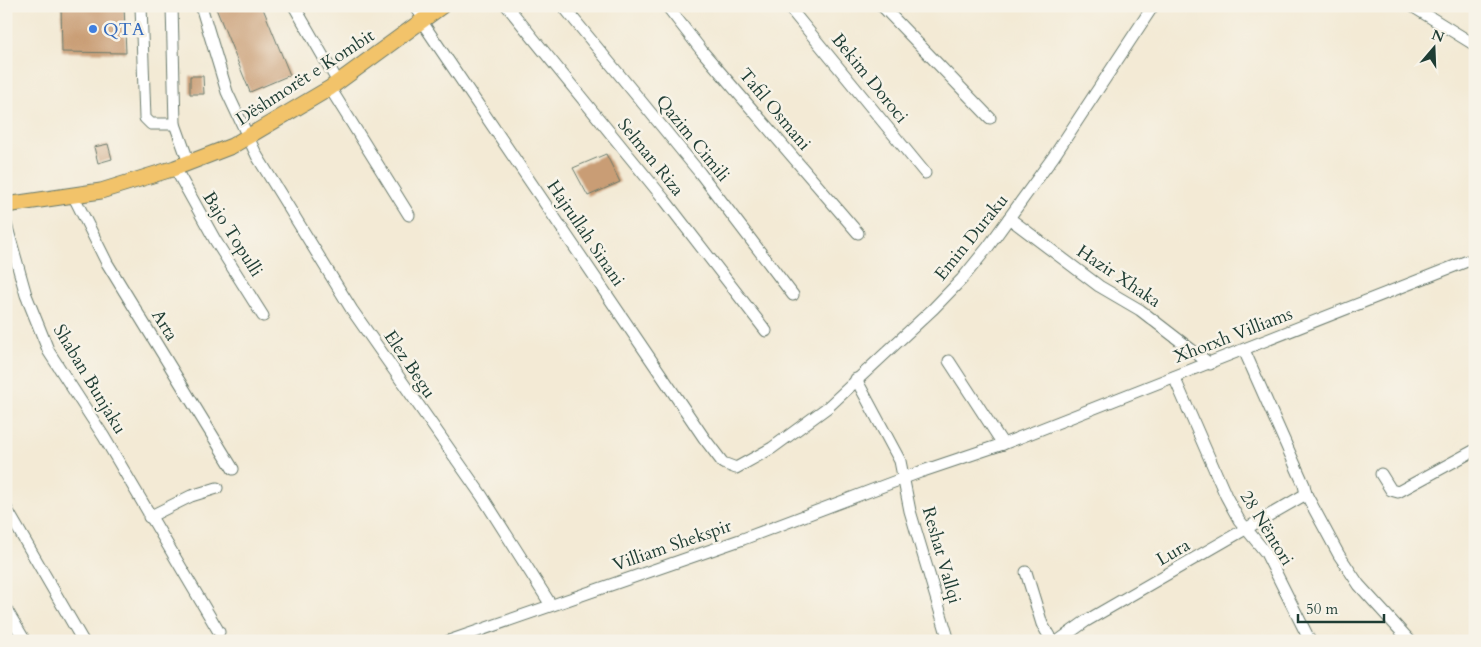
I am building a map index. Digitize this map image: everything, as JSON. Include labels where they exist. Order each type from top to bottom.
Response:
[{"type":"main road","name":"Dëshmorët e Kombit","points":[[6,205],[101,191],[182,166],[249,138],[334,85],[442,6]]},
{"type":"street","points":[[141,6],[145,118],[151,124],[175,124]]},
{"type":"street","name":"Bajo Topulli","points":[[172,6],[175,124],[182,166],[215,240],[263,316]]},
{"type":"street","name":"Elez Begu","points":[[200,6],[224,84],[257,156],[352,310],[482,496],[552,605]]},
{"type":"street","points":[[294,6],[334,85],[408,215]]},
{"type":"street","name":"Hajrullah Sinani","points":[[415,6],[423,21],[723,463]]},
{"type":"street","name":"Selman Riza","points":[[507,6],[664,199],[766,331]]},
{"type":"street","name":"Qazim Cimili","points":[[563,6],[700,173],[793,294]]},
{"type":"street","name":"Tafil Osmani","points":[[668,6],[702,51],[858,233]]},
{"type":"street","name":"Bekim Doroci","points":[[788,6],[925,173]]},
{"type":"street","points":[[882,6],[990,118]]},
{"type":"street","points":[[889,6],[976,94]]},
{"type":"street","name":"Emin Duraku","points":[[723,463],[732,468],[740,467],[772,448],[828,407],[950,290],[988,247],[1054,156],[1153,6]]},
{"type":"street","points":[[1412,6],[1475,45]]},
{"type":"street","name":"Arta","points":[[74,196],[107,263],[233,469]]},
{"type":"street","name":"Hazir Xhaka","points":[[1008,218],[1099,286],[1140,310],[1210,364]]},
{"type":"street","name":"Shaban Bunjaku","points":[[6,224],[26,295],[49,352],[104,437],[219,632]]},
{"type":"street","name":"Xhorxh Villiams","points":[[905,478],[1003,444],[1475,258]]},
{"type":"street","points":[[1244,350],[1304,485],[1306,494],[1339,555],[1359,585],[1410,641]]},
{"type":"street","points":[[949,361],[1003,444]]},
{"type":"street","name":"28 Nëntori","points":[[1174,377],[1226,496],[1239,520],[1266,553],[1310,641]]},
{"type":"street","points":[[856,379],[896,452],[905,478]]},
{"type":"street","points":[[1381,474],[1391,490],[1398,492],[1475,450]]},
{"type":"street","name":"Villiam Shekspir","points":[[451,640],[743,539],[905,478]]},
{"type":"street","name":"Reshat Vallqi","points":[[905,478],[910,511],[949,641]]},
{"type":"street","points":[[149,516],[191,496],[217,488]]},
{"type":"street","name":"Lura","points":[[1058,641],[1086,621],[1306,494]]},
{"type":"street","points":[[6,508],[83,641]]},
{"type":"street","points":[[1026,572],[1042,624],[1052,641]]},
{"type":"street","points":[[6,609],[25,641]]},
{"type":"building","name":"QTA","points":[[61,6],[124,6],[126,53],[62,52]]},
{"type":"building","points":[[215,6],[262,6],[290,75],[250,92]]},
{"type":"building","points":[[190,76],[203,76],[204,94],[190,94]]},
{"type":"building","points":[[108,144],[112,159],[98,163],[94,147]]},
{"type":"building","points":[[606,154],[620,182],[588,196],[573,168]]},
{"type":"place","name":"QTA","points":[[93,29]]}]
